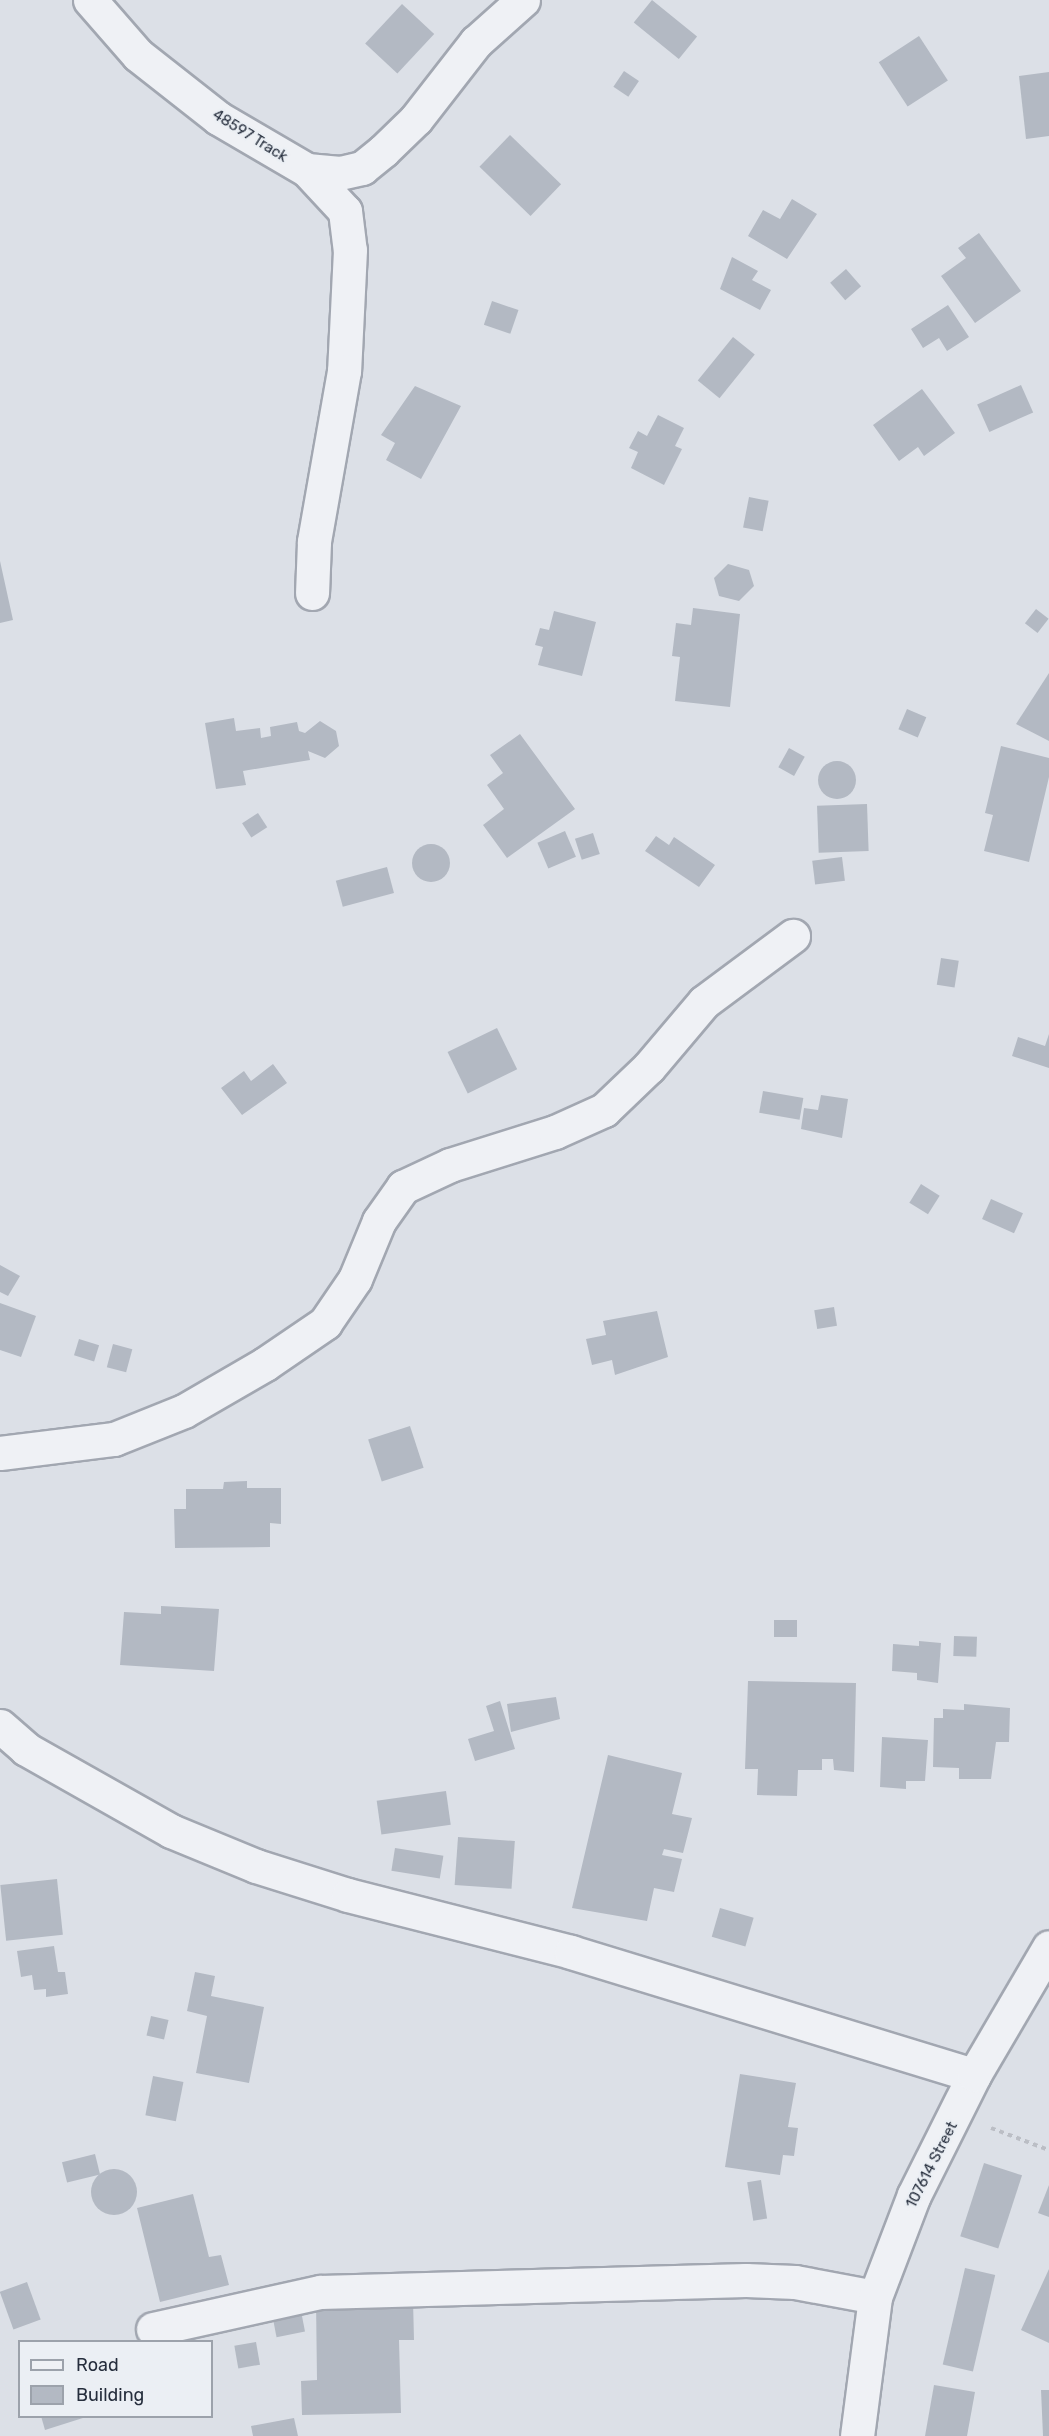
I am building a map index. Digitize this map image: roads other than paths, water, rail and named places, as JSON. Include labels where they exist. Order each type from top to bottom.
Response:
[{"type":"street","name":"48597 Track","points":[[90,0],[138,55],[218,118],[307,170],[340,173],[362,168],[416,119],[476,42],[523,0]]},
{"type":"street","points":[[307,170],[345,211],[350,250],[344,371],[314,542],[312,593]]},
{"type":"street","points":[[0,1453],[114,1439],[184,1411],[265,1364],[325,1323],[355,1279],[379,1221],[403,1187],[450,1165],[555,1132],[604,1110],[650,1067],[704,1002],[793,936]]},
{"type":"street","points":[[0,1726],[13,1745],[171,1831],[256,1866],[348,1895],[571,1952],[974,2075]]},
{"type":"street","name":"107614 Street","points":[[857,2436],[875,2297],[914,2195],[957,2115],[974,2075],[1049,1947]]},
{"type":"street","points":[[153,2329],[320,2292],[746,2280],[795,2282],[875,2297]]}]
